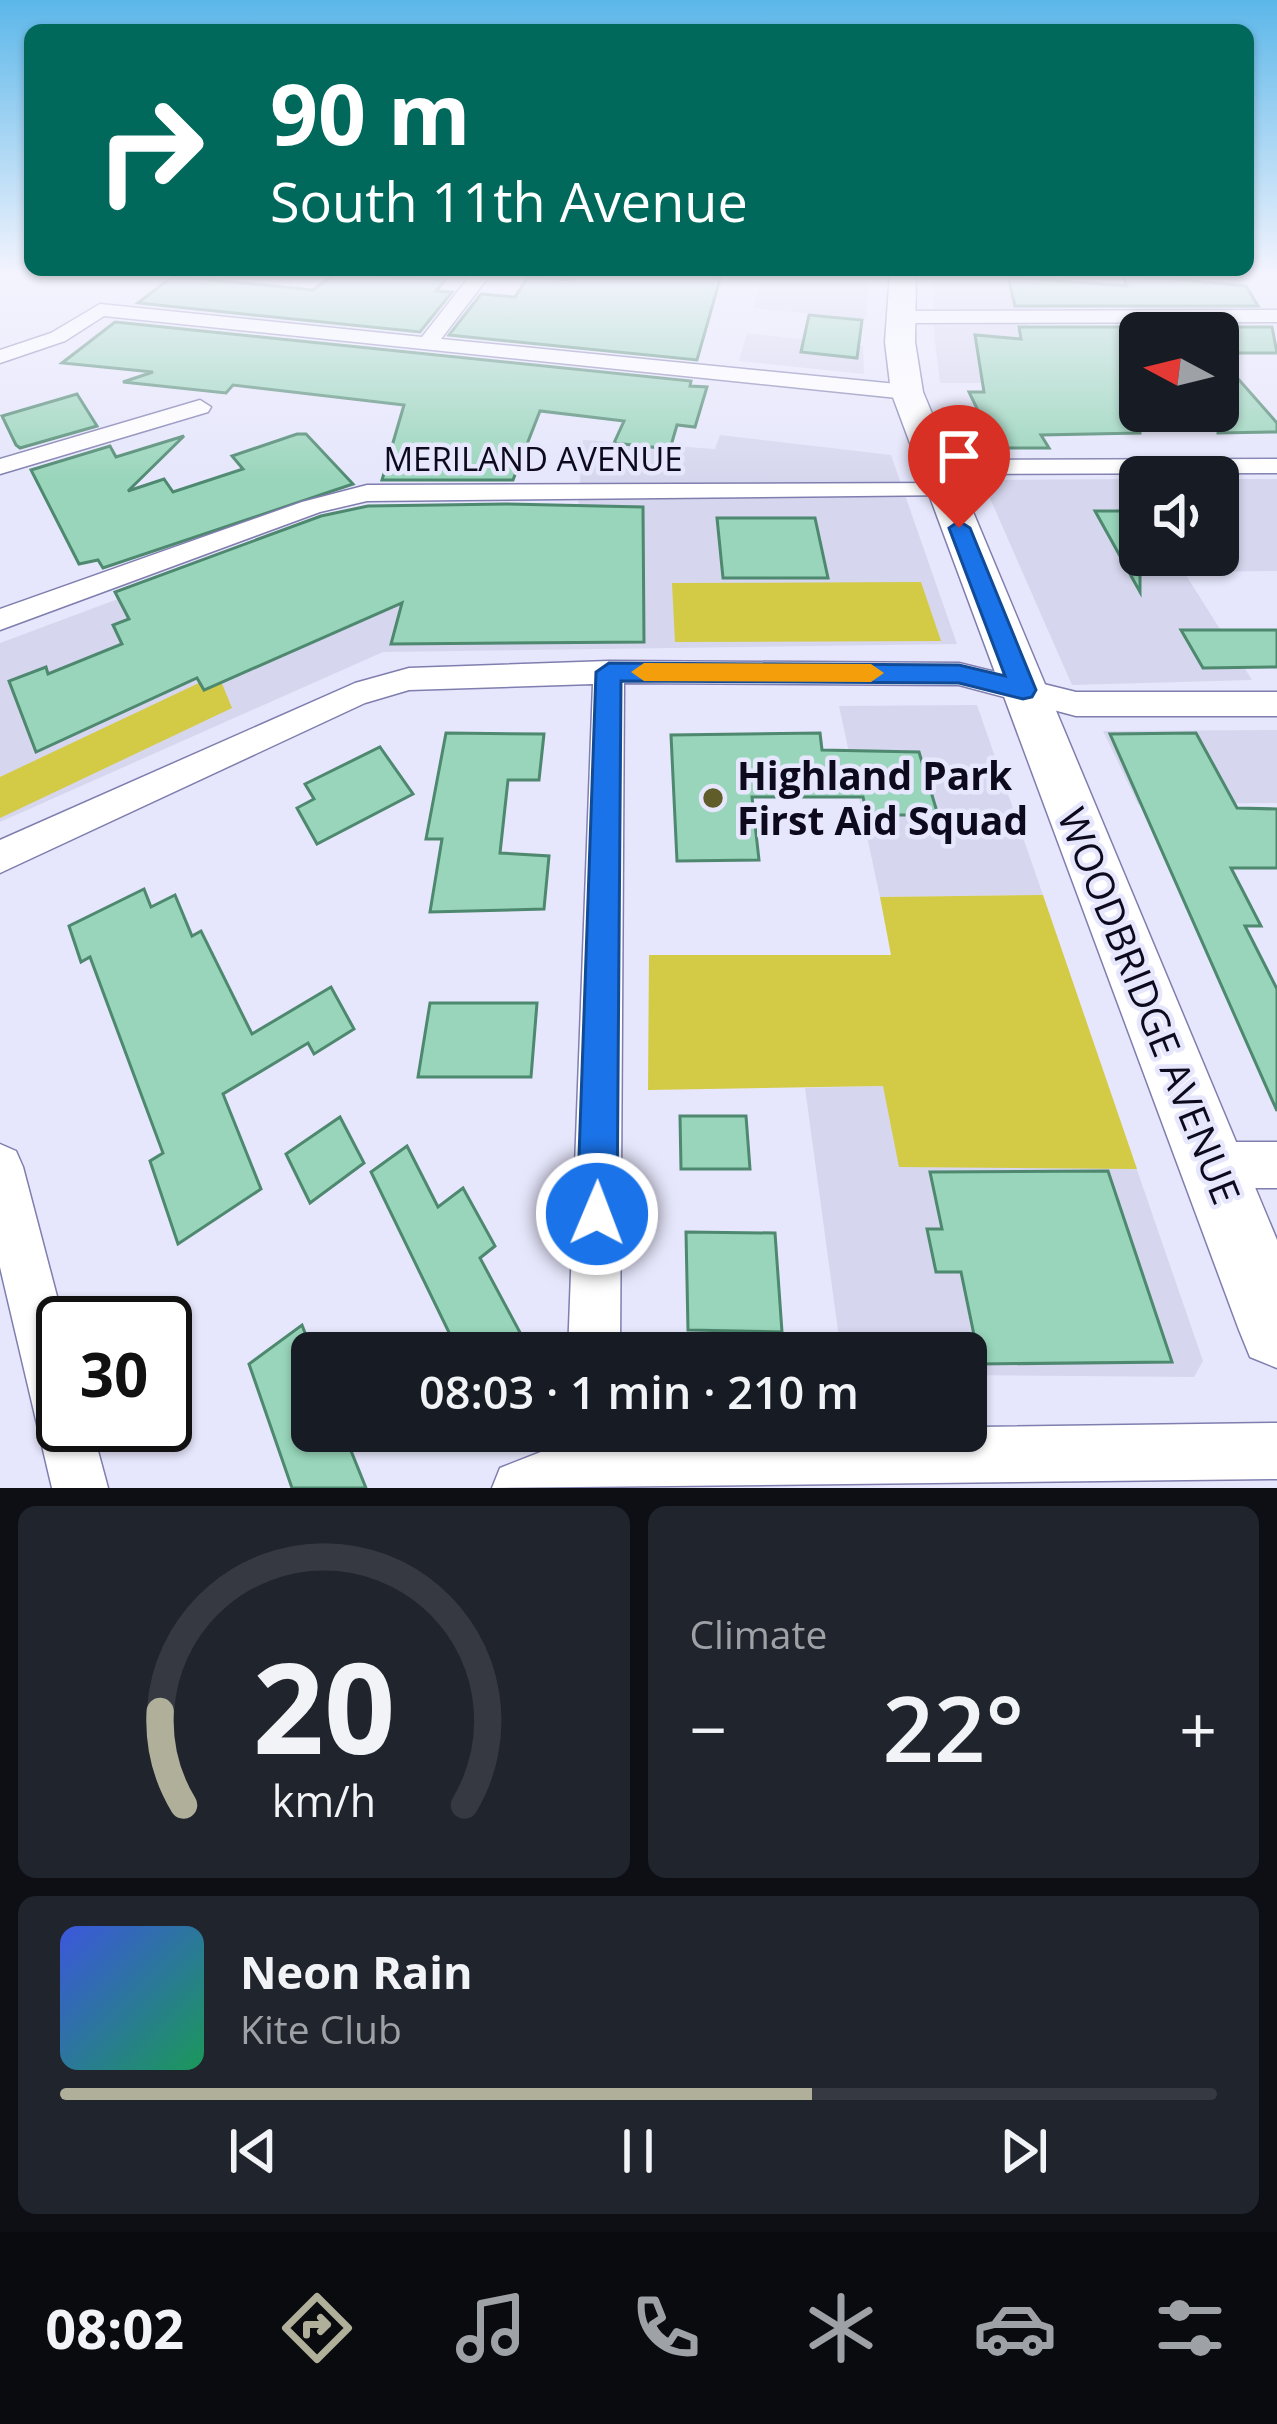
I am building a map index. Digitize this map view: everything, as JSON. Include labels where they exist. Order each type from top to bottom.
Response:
[{"type":"main road","name":"WOODBRIDGE AVENUE","points":[[904,341],[907,392],[1277,1330]]},
{"type":"street","points":[[0,356],[44,341]]},
{"type":"street","points":[[422,341],[907,392]]},
{"type":"street","points":[[0,467],[200,407]]},
{"type":"street","name":"MERILAND AVENUE","points":[[0,620],[311,507],[367,493],[1277,466]]},
{"type":"street","points":[[594,1332],[609,672]]},
{"type":"street","points":[[0,857],[373,687],[409,679],[609,672],[959,674],[1076,704],[1277,704]]},
{"type":"street","points":[[1211,1165],[1277,1165]]},
{"type":"street","points":[[0,1167],[36,1311]]},
{"type":"street","points":[[987,1448],[1277,1451]]},
{"type":"street","points":[[71,1452],[80,1488]]},
{"type":"street","points":[[520,1488],[580,1452]]},
{"type":"shaded area","points":[[745,341],[822,341],[863,346],[864,374],[739,361]]},
{"type":"shaded area","points":[[935,341],[1039,341],[1066,383],[940,383]]},
{"type":"shaded area","points":[[720,435],[891,455],[957,644],[383,652],[0,822],[0,643],[359,509],[578,509],[583,440],[715,449]]},
{"type":"shaded area","points":[[1119,479],[1119,576],[1187,576],[1252,680],[1072,685],[982,480]]},
{"type":"shaded area","points":[[1239,479],[1277,479],[1277,571],[1239,571]]},
{"type":"shaded area","points":[[921,582],[941,641],[675,642],[672,583]]},
{"type":"shaded area","points":[[218,674],[232,708],[0,818],[0,777]]},
{"type":"shaded area","points":[[977,705],[1043,895],[880,897],[839,706]]},
{"type":"shaded area","points":[[1277,730],[1277,803],[1138,804],[1103,731]]},
{"type":"shaded area","points":[[1043,895],[1137,1169],[899,1167],[883,1086],[648,1090],[649,955],[891,955],[880,897]]},
{"type":"shaded area","points":[[883,1086],[1135,1164],[1203,1361],[1194,1377],[987,1375],[987,1332],[838,1332],[805,1088]]},
{"type":"building","points":[[90,341],[305,341],[691,381],[690,386],[707,387],[695,427],[677,425],[670,449],[614,443],[624,421],[540,411],[513,480],[382,480],[404,405],[233,385],[226,393],[123,382],[153,372],[62,363]]},
{"type":"building","points":[[513,341],[702,341],[697,360]]},
{"type":"building","points":[[803,341],[859,341],[857,358],[801,352]]},
{"type":"building","points":[[976,341],[1119,341],[1119,432],[1140,433],[1041,435],[1049,448],[996,448],[969,392],[984,392]]},
{"type":"building","points":[[1239,341],[1275,341],[1277,353],[1239,353]]},
{"type":"building","points":[[1239,380],[1277,423],[1277,432],[1218,433],[1239,432]]},
{"type":"building","points":[[77,394],[97,426],[20,448],[16,445],[2,416]]},
{"type":"building","points":[[306,434],[353,484],[103,568],[98,560],[79,564],[31,470],[110,446],[116,457],[184,436],[128,491],[164,479],[173,492],[243,469],[232,456]]},
{"type":"building","points":[[368,506],[643,507],[644,642],[391,644],[402,603],[204,690],[197,678],[36,752],[9,681],[46,667],[48,674],[122,644],[113,625],[129,619],[115,592],[321,516]]},
{"type":"building","points":[[1095,511],[1119,511],[1119,554]]},
{"type":"building","points":[[717,518],[815,518],[828,578],[723,578]]},
{"type":"building","points":[[1181,630],[1277,630],[1277,667],[1203,668]]},
{"type":"building","points":[[446,733],[544,734],[539,780],[508,780],[500,853],[549,856],[544,909],[430,912],[442,839],[426,839]]},
{"type":"building","points":[[820,733],[822,750],[919,752],[938,815],[867,815],[863,797],[752,797],[759,860],[677,861],[671,735]]},
{"type":"building","points":[[1196,733],[1237,808],[1277,809],[1277,868],[1231,868],[1261,926],[1245,926],[1277,989],[1277,1111],[1110,734]]},
{"type":"building","points":[[380,747],[413,794],[317,844],[297,808],[314,799],[305,784]]},
{"type":"building","points":[[144,889],[151,907],[175,895],[192,936],[201,931],[252,1034],[331,987],[354,1029],[314,1054],[308,1043],[223,1094],[261,1189],[178,1244],[150,1161],[163,1153],[90,957],[81,962],[69,926]]},
{"type":"building","points":[[430,1003],[537,1003],[531,1077],[418,1077]]},
{"type":"building","points":[[680,1116],[746,1116],[750,1169],[681,1169]]},
{"type":"building","points":[[340,1117],[364,1163],[310,1203],[286,1154]]},
{"type":"building","points":[[407,1146],[438,1207],[463,1188],[495,1246],[480,1258],[520,1332],[449,1332],[371,1172]]},
{"type":"building","points":[[1108,1171],[1172,1362],[987,1364],[987,1332],[973,1332],[961,1272],[936,1272],[927,1229],[942,1229],[930,1172]]},
{"type":"building","points":[[686,1232],[775,1233],[782,1332],[688,1330]]},
{"type":"building","points":[[291,1333],[291,1452],[351,1452],[366,1488],[292,1488],[249,1364]]},
{"type":"slow traffic","points":[[644,672],[871,673]]},
{"type":"place","name":"Highland Park First Aid Squad","points":[[713,798]]},
{"type":"route","points":[[597,1214],[609,672],[959,674],[1023,690],[959,528]]}]
